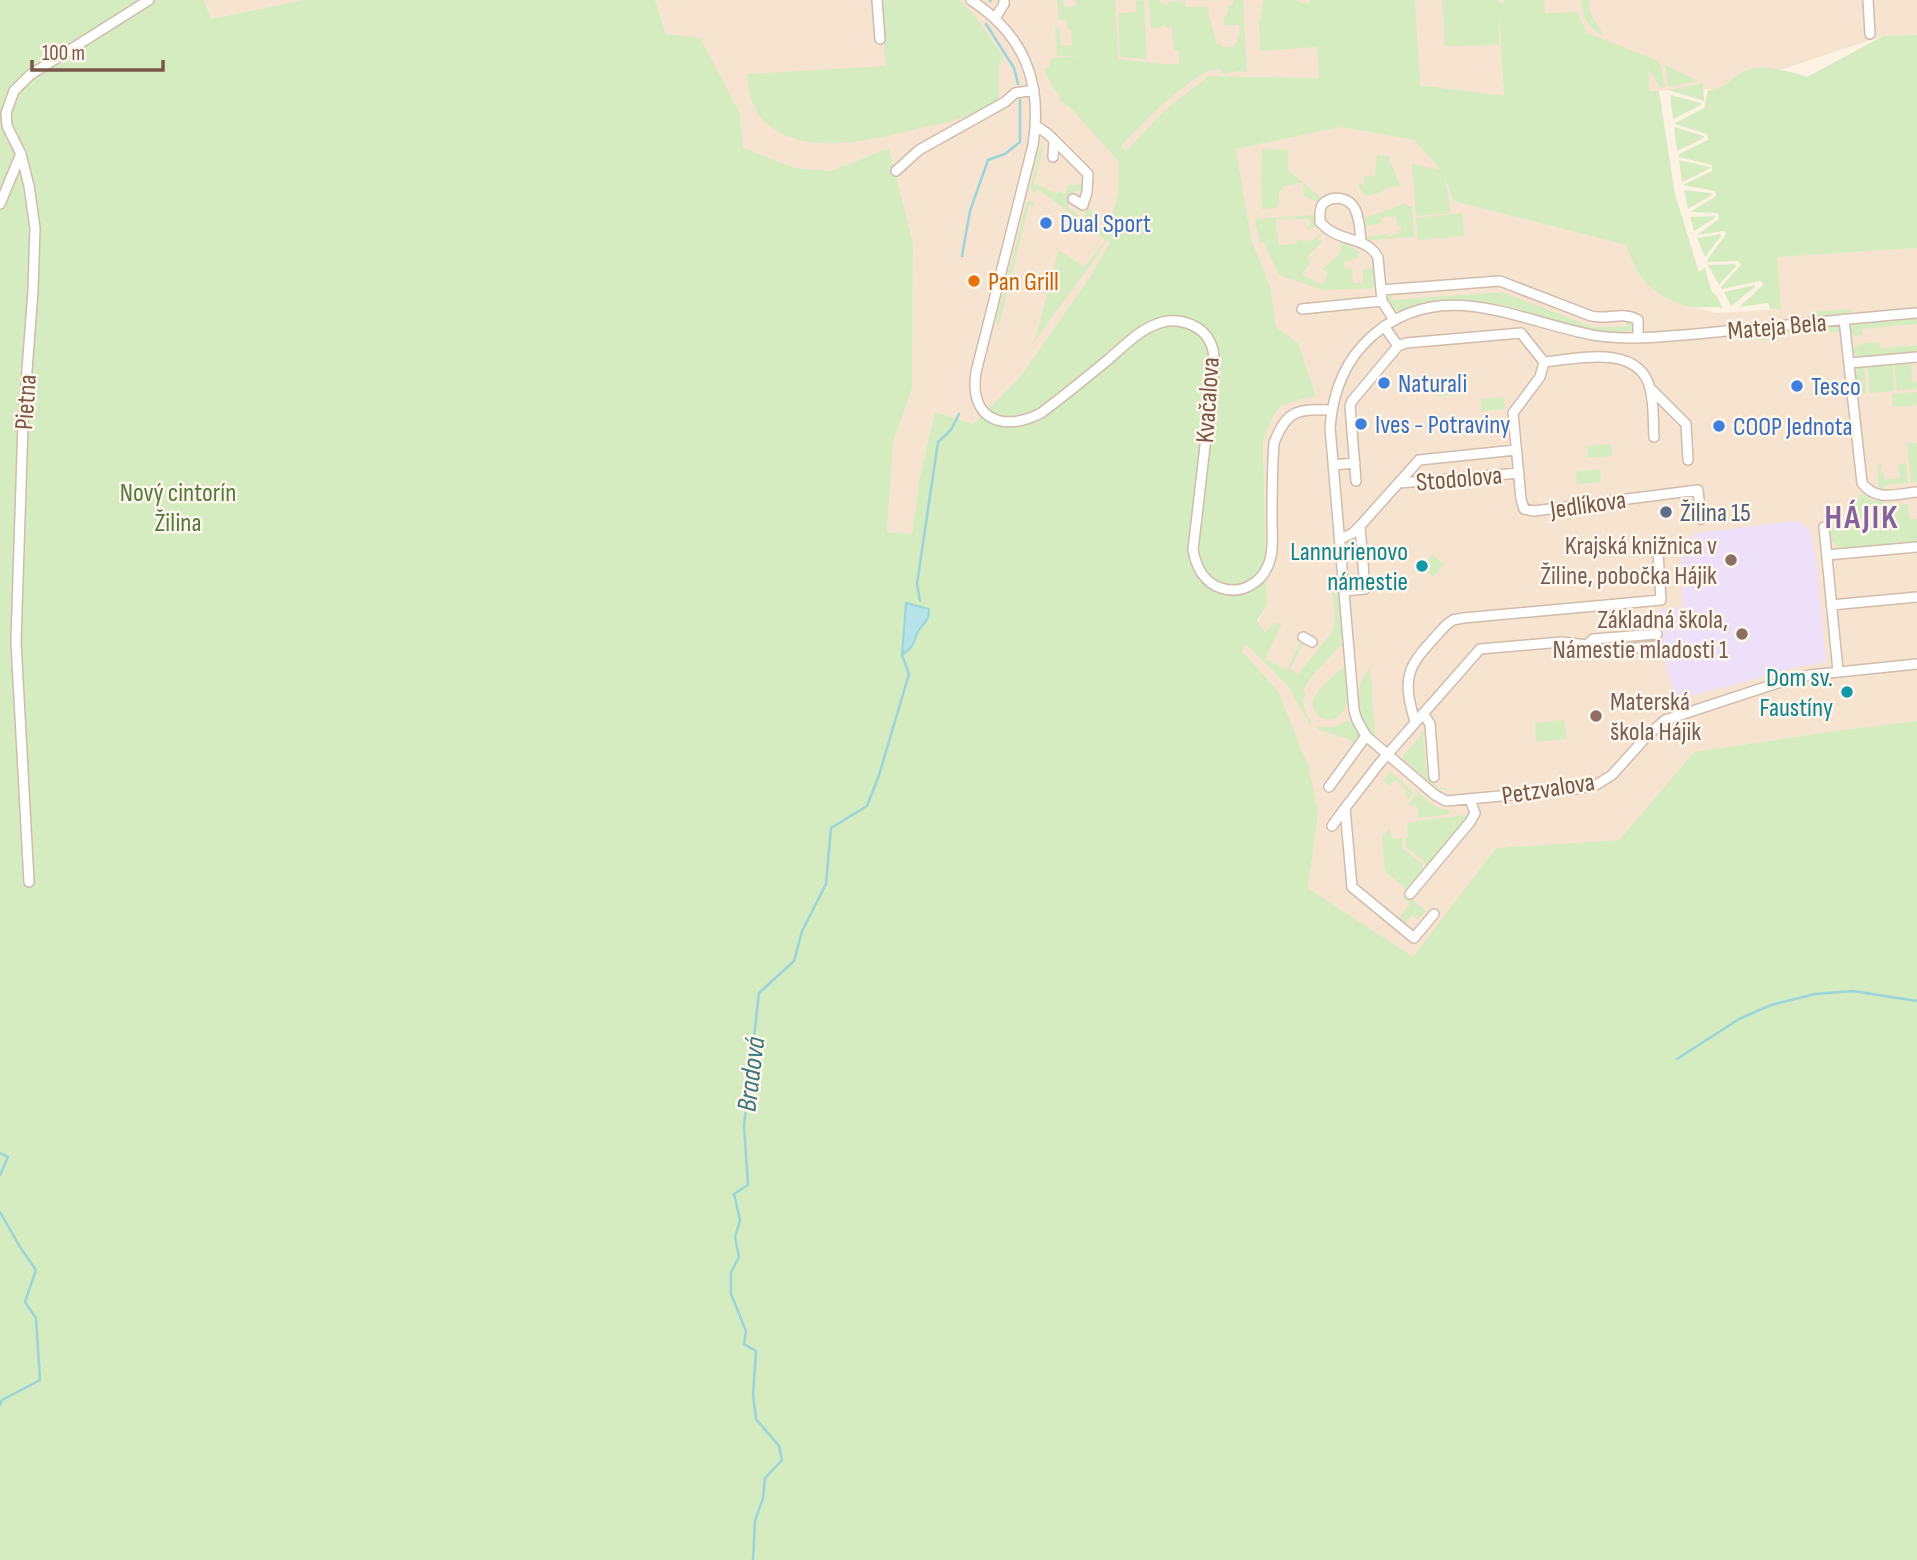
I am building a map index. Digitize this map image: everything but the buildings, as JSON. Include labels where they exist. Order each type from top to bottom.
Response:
[{"type":"street","name":"Pietna","points":[[29,882],[16,642],[23,423],[35,228],[21,154],[7,126],[6,113],[14,91],[30,75],[149,0]]},
{"type":"street","points":[[877,0],[880,39]]},
{"type":"street","name":"Kvačalova","points":[[971,0],[1010,33],[1022,52],[1034,90],[1035,125],[1025,177],[976,372],[976,394],[986,413],[1006,423],[1026,421],[1041,413],[1136,336],[1161,322],[1183,322],[1203,332],[1211,345],[1214,368],[1193,550],[1206,579],[1216,586],[1230,590],[1246,588],[1253,584],[1260,579],[1268,566],[1272,547],[1272,461],[1274,443],[1280,428],[1284,421],[1299,411],[1332,410]]},
{"type":"street","points":[[995,18],[1004,0]]},
{"type":"street","points":[[1868,0],[1870,34]]},
{"type":"street","points":[[896,171],[919,150],[1005,102],[1012,94],[1034,90]]},
{"type":"street","points":[[1035,125],[1088,174],[1083,205],[1073,199]]},
{"type":"street","points":[[1053,157],[1054,140]]},
{"type":"street","points":[[0,204],[21,154]]},
{"type":"street","points":[[1361,242],[1356,209],[1350,202],[1338,197],[1322,206],[1320,222],[1328,230],[1349,240],[1361,242],[1376,252],[1382,301],[1394,320]]},
{"type":"street","points":[[1381,290],[1500,281],[1591,316],[1630,315],[1638,320],[1638,338]]},
{"type":"street","points":[[1302,309],[1382,301]]},
{"type":"street","name":"Mateja Bela","points":[[1482,799],[1446,801],[1435,795],[1366,736],[1354,710],[1330,427],[1336,390],[1348,365],[1366,342],[1394,320],[1414,312],[1443,306],[1493,308],[1590,335],[1638,338],[1917,313]]},
{"type":"street","points":[[1521,333],[1525,316]]},
{"type":"street","points":[[1844,319],[1862,483],[1875,495],[1917,492]]},
{"type":"street","points":[[1384,326],[1398,346]]},
{"type":"street","points":[[1356,481],[1350,411],[1352,401],[1398,346],[1406,343],[1521,333]]},
{"type":"street","points":[[1521,333],[1544,362],[1609,356],[1617,357],[1640,371],[1650,388],[1654,436]]},
{"type":"street","points":[[1850,363],[1917,357]]},
{"type":"street","name":"Jedlíkova","points":[[1544,362],[1540,377],[1514,410],[1518,473],[1524,509],[1534,511],[1698,490],[1701,519]]},
{"type":"street","points":[[1650,388],[1686,424],[1688,460]]},
{"type":"street","name":"Stodolova","points":[[1340,539],[1360,526],[1419,460],[1516,450]]},
{"type":"street","points":[[1333,465],[1355,463]]},
{"type":"street","name":"Stodolova","points":[[1399,483],[1518,473]]},
{"type":"street","points":[[1344,591],[1365,589],[1360,526]]},
{"type":"street","points":[[1824,527],[1838,671]]},
{"type":"street","points":[[1827,555],[1917,547]]},
{"type":"street","points":[[1415,722],[1410,704],[1409,674],[1413,665],[1447,624],[1463,618],[1661,600],[1658,553]]},
{"type":"street","points":[[1832,605],[1917,597]]},
{"type":"street","points":[[1587,645],[1594,639],[1657,634]]},
{"type":"street","points":[[1303,637],[1312,642]]},
{"type":"street","points":[[1332,826],[1415,722],[1479,649],[1562,642],[1587,645],[1594,652],[1658,646]]},
{"type":"street","name":"Petzvalova","points":[[1482,799],[1597,785],[1612,775],[1665,720],[1784,681],[1838,671],[1917,664]]},
{"type":"street","points":[[1423,713],[1430,724],[1434,777]]},
{"type":"street","points":[[1329,787],[1366,736]]},
{"type":"street","points":[[1410,894],[1470,822],[1475,813],[1470,799]]},
{"type":"street","points":[[1345,808],[1352,887],[1414,938],[1434,914]]},
{"type":"shaded area","points":[[204,0],[303,0],[211,19]]},
{"type":"shaded area","points":[[655,0],[1917,0],[1917,35],[1883,36],[1783,69],[1749,69],[1717,89],[1649,91],[1499,16],[1504,97],[1383,79],[1209,76],[1090,277],[1020,377],[973,424],[935,412],[920,476],[912,534],[887,532],[893,443],[912,389],[913,243],[889,148],[831,171],[795,168],[742,148],[740,112],[666,34]]},
{"type":"shaded area","points":[[1341,127],[1414,140],[1442,171],[1453,201],[1626,245],[1639,275],[1674,302],[1717,313],[1781,309],[1776,257],[1917,248],[1917,721],[1694,752],[1619,840],[1496,848],[1413,958],[1308,888],[1318,815],[1278,691],[1242,651],[1267,605],[1263,440],[1272,416],[1288,401],[1316,395],[1298,343],[1276,327],[1271,289],[1251,239],[1236,149]]},
{"type":"shaded area","name":"Základná škola, Námestie mladosti 1","points":[[1797,521],[1810,530],[1812,536],[1826,662],[1792,668],[1675,699],[1664,659],[1659,609],[1683,607],[1680,545],[1696,533]]},
{"type":"green space","name":"Nový cintorín Žilina","points":[[0,0],[204,0],[211,19],[303,0],[655,0],[666,34],[700,38],[740,113],[743,148],[795,168],[831,171],[889,148],[913,243],[912,389],[893,443],[887,532],[912,534],[920,476],[935,412],[973,424],[1020,377],[1090,277],[1110,242],[1107,239],[1024,355],[1036,337],[1058,252],[1084,267],[1106,240],[1038,189],[1034,193],[1030,187],[1040,148],[1043,148],[1034,184],[1065,194],[1069,185],[1076,185],[1078,181],[1078,184],[1084,184],[1082,193],[1075,191],[1067,206],[1083,219],[1087,209],[1093,211],[1089,223],[1091,225],[1108,230],[1118,195],[1119,162],[1068,105],[1059,99],[1061,97],[1044,69],[1049,67],[1052,58],[1081,57],[1057,56],[1055,27],[1060,30],[1061,46],[1072,45],[1067,20],[1059,20],[1057,0],[1063,0],[1064,7],[1075,6],[1075,0],[1115,0],[1118,59],[1179,64],[1179,51],[1174,50],[1172,27],[1166,28],[1162,25],[1160,28],[1151,28],[1149,0],[1158,0],[1168,5],[1169,2],[1177,0],[1185,1],[1186,7],[1208,7],[1216,44],[1221,44],[1221,47],[1234,47],[1237,36],[1240,35],[1239,25],[1224,25],[1224,18],[1233,0],[1243,0],[1247,72],[1221,74],[1221,69],[1198,77],[1154,112],[1129,137],[1121,146],[1126,151],[1166,109],[1209,76],[1319,78],[1317,47],[1260,51],[1259,24],[1264,0],[1296,0],[1309,3],[1311,0],[1415,0],[1420,85],[1504,96],[1499,16],[1499,45],[1445,46],[1442,0],[1498,0],[1499,3],[1504,3],[1504,0],[1544,0],[1545,13],[1577,12],[1587,33],[1658,61],[1665,87],[1661,88],[1648,69],[1649,91],[1659,91],[1675,194],[1699,272],[1705,268],[1712,292],[1723,308],[1688,306],[1665,297],[1640,275],[1626,245],[1453,201],[1445,178],[1451,213],[1416,216],[1412,164],[1441,170],[1414,140],[1341,127],[1236,149],[1251,239],[1271,289],[1276,327],[1298,343],[1316,396],[1280,407],[1263,440],[1267,605],[1257,621],[1265,632],[1274,623],[1282,623],[1265,659],[1287,670],[1301,640],[1304,642],[1290,669],[1298,674],[1333,631],[1334,585],[1338,585],[1344,647],[1339,647],[1303,690],[1306,693],[1304,708],[1312,722],[1310,725],[1287,685],[1246,644],[1242,651],[1278,691],[1309,768],[1318,815],[1308,888],[1413,957],[1496,848],[1619,840],[1694,752],[1917,721],[1917,1560],[0,1560]],"holes":[[[906,603],[928,620],[918,631],[914,646]]]},
{"type":"green space","points":[[880,0],[959,0],[973,13],[1003,57],[999,66],[998,100],[952,121],[879,138],[836,143],[796,139],[778,131],[758,115],[747,74],[886,66]]},
{"type":"green space","points":[[1144,0],[1147,59],[1120,57],[1118,13],[1136,12],[1136,1]]},
{"type":"green space","points":[[1581,0],[1589,0],[1590,13],[1602,35],[1587,21]]},
{"type":"green space","points":[[1917,35],[1917,248],[1777,257],[1781,309],[1770,309],[1768,303],[1739,307],[1763,283],[1760,281],[1722,289],[1741,265],[1738,261],[1708,262],[1726,234],[1724,231],[1697,235],[1719,219],[1718,213],[1690,212],[1716,196],[1715,191],[1683,185],[1712,171],[1712,165],[1679,157],[1679,154],[1708,140],[1707,134],[1675,123],[1704,108],[1708,90],[1719,87],[1747,70],[1769,68],[1807,77],[1883,36]]},
{"type":"green space","points":[[1665,65],[1698,81],[1668,87]]},
{"type":"green space","points":[[1703,83],[1704,101],[1670,90]]},
{"type":"green space","points":[[1670,95],[1701,103],[1701,105],[1673,119]]},
{"type":"green space","points":[[1674,127],[1704,136],[1704,138],[1677,151]]},
{"type":"green space","points":[[1262,149],[1288,150],[1288,170],[1322,199],[1319,203],[1304,196],[1303,183],[1295,183],[1283,186],[1283,190],[1279,191],[1276,208],[1262,209]]},
{"type":"green space","points":[[1377,155],[1389,156],[1389,163],[1400,186],[1388,187],[1367,196],[1359,188],[1359,184],[1364,184],[1364,176],[1375,176]]},
{"type":"green space","points":[[1679,160],[1709,167],[1709,169],[1682,182]]},
{"type":"green space","points":[[1684,190],[1711,193],[1712,195],[1688,209]]},
{"type":"green space","points":[[1027,201],[1032,201],[1035,206],[1029,205],[999,325],[995,324]]},
{"type":"green space","points":[[1406,203],[1408,207],[1412,207],[1414,237],[1371,240],[1367,237],[1401,233],[1396,217],[1387,216],[1381,219],[1382,223],[1366,226],[1365,218]]},
{"type":"green space","points":[[1462,213],[1464,236],[1418,240],[1416,218]]},
{"type":"green space","points":[[1315,215],[1318,225],[1308,230],[1309,219],[1277,219],[1276,222],[1279,245],[1296,244],[1297,240],[1311,241],[1325,231],[1318,238],[1322,242],[1307,257],[1311,262],[1302,274],[1322,285],[1328,274],[1323,269],[1339,254],[1342,241],[1360,252],[1358,258],[1344,262],[1344,269],[1352,269],[1353,283],[1363,283],[1363,269],[1371,269],[1374,260],[1375,288],[1323,290],[1279,275],[1264,242],[1260,244],[1255,219]]},
{"type":"green space","points":[[1690,217],[1715,218],[1694,231]]},
{"type":"green space","points":[[1721,236],[1705,257],[1697,238]]},
{"type":"green space","points":[[1735,264],[1719,285],[1708,265]]},
{"type":"green space","points":[[1755,287],[1731,306],[1724,292]]},
{"type":"green space","points":[[1502,292],[1593,327],[1626,327],[1626,319],[1633,325],[1633,329],[1607,332],[1589,329],[1483,302],[1435,301],[1400,312],[1388,301],[1392,294],[1393,300]]},
{"type":"green space","points":[[1852,309],[1850,314],[1810,315],[1810,312]]},
{"type":"green space","points":[[1917,318],[1917,324],[1862,329],[1862,335],[1855,336],[1850,327],[1855,324]]},
{"type":"green space","points":[[1837,326],[1842,332],[1829,332],[1828,329],[1773,334],[1769,336],[1769,340],[1757,340],[1757,337],[1771,332]]},
{"type":"green space","points":[[1879,342],[1880,348],[1917,345],[1917,354],[1860,358],[1852,352],[1860,344]]},
{"type":"green space","points":[[1911,361],[1912,382],[1917,382],[1917,389],[1897,390],[1894,362]]},
{"type":"green space","points":[[1892,363],[1894,391],[1870,393],[1867,365]]},
{"type":"green space","points":[[1864,365],[1866,393],[1863,394],[1862,383],[1856,384],[1855,373],[1859,366]]},
{"type":"green space","points":[[1460,383],[1461,395],[1437,396],[1437,384]]},
{"type":"green space","points":[[1917,392],[1917,405],[1893,407],[1892,395]]},
{"type":"green space","points":[[1504,397],[1505,409],[1482,411],[1481,399]]},
{"type":"green space","points":[[1907,443],[1917,443],[1917,482],[1911,483]]},
{"type":"green space","points":[[1611,444],[1612,456],[1588,458],[1587,446]]},
{"type":"green space","points":[[1906,463],[1908,483],[1884,485],[1884,492],[1879,491],[1877,465],[1882,464],[1880,472],[1883,473],[1884,480],[1900,478],[1898,464]]},
{"type":"green space","points":[[1600,469],[1601,482],[1577,484],[1576,472]]},
{"type":"green space","points":[[1861,493],[1874,501],[1884,500],[1886,506],[1908,504],[1910,519],[1917,519],[1917,542],[1840,549],[1829,537],[1828,526],[1844,519]]},
{"type":"green space","points":[[1433,554],[1444,565],[1433,577],[1422,567]]},
{"type":"green space","points":[[1345,666],[1348,694],[1345,708],[1336,718],[1326,720],[1315,712],[1314,698],[1323,685]]},
{"type":"green space","points":[[1370,667],[1375,734],[1373,737],[1362,718],[1359,703],[1359,689]]},
{"type":"green space","points":[[1564,720],[1567,739],[1536,742],[1535,723]]},
{"type":"green space","points":[[1346,721],[1351,722],[1359,734],[1356,744],[1319,730],[1316,725],[1331,727]]},
{"type":"green space","points":[[1426,730],[1427,735],[1423,735],[1427,776],[1439,788],[1452,788],[1439,790],[1403,759]]},
{"type":"green space","points":[[1390,771],[1413,792],[1408,799],[1405,794],[1407,791],[1395,780],[1390,786],[1383,780]]},
{"type":"green space","points":[[1421,789],[1420,794],[1437,807],[1449,810],[1450,814],[1418,818],[1418,808],[1415,805],[1407,806]]},
{"type":"green space","points":[[1465,815],[1466,821],[1427,869],[1423,860],[1406,847],[1407,827],[1411,822]]},
{"type":"green space","points":[[1390,828],[1391,836],[1394,839],[1402,838],[1402,848],[1421,863],[1424,870],[1408,891],[1385,871],[1382,837]]},
{"type":"green space","points":[[1407,895],[1426,911],[1418,920],[1412,915],[1400,925],[1396,921],[1410,904],[1403,898]]},
{"type":"water","points":[[906,603],[929,609],[929,613],[912,646],[902,655]]},
{"type":"waterway","name":"Bradová","points":[[986,24],[1014,68],[1018,84]]},
{"type":"waterway","name":"Bradová","points":[[962,256],[970,211],[988,160],[1005,154],[1020,142],[1020,100]]},
{"type":"waterway","points":[[920,601],[917,584],[938,442],[951,430],[959,414]]},
{"type":"waterway","name":"Bradová","points":[[753,1560],[755,1521],[763,1498],[765,1478],[782,1460],[779,1446],[756,1419],[753,1395],[756,1351],[744,1344],[746,1331],[731,1294],[731,1272],[739,1257],[735,1237],[740,1220],[734,1194],[748,1185],[744,1126],[759,993],[794,961],[802,931],[826,884],[831,828],[867,806],[909,674],[903,652]]},
{"type":"waterway","points":[[1677,1059],[1739,1019],[1771,1005],[1815,994],[1853,991],[1917,1001]]},
{"type":"waterway","points":[[0,1153],[8,1157],[0,1175]]},
{"type":"waterway","points":[[0,1212],[36,1270],[25,1302],[36,1318],[40,1380],[2,1400],[0,1405]]},
{"type":"place","name":"Dual Sport","points":[[1046,223]]},
{"type":"place","name":"Pan Grill","points":[[974,281]]},
{"type":"place","name":"Naturali","points":[[1384,383]]},
{"type":"place","name":"Tesco","points":[[1797,386]]},
{"type":"place","name":"Ives - Potraviny","points":[[1361,424]]},
{"type":"place","name":"COOP Jednota","points":[[1719,426]]},
{"type":"place","name":"Žilina 15","points":[[1666,512]]},
{"type":"place","name":"Krajská knižnica v Žiline, pobočka Hájik","points":[[1731,560]]},
{"type":"place","name":"Lannurienovo námestie","points":[[1422,566]]},
{"type":"place","name":"Základná škola, Námestie mladosti 1","points":[[1742,634]]},
{"type":"place","name":"Dom sv. Faustíny","points":[[1847,692]]},
{"type":"place","name":"Materská škola Hájik","points":[[1596,716]]},
{"type":"district","name":"HÁJIK","points":[[1862,516]]}]
